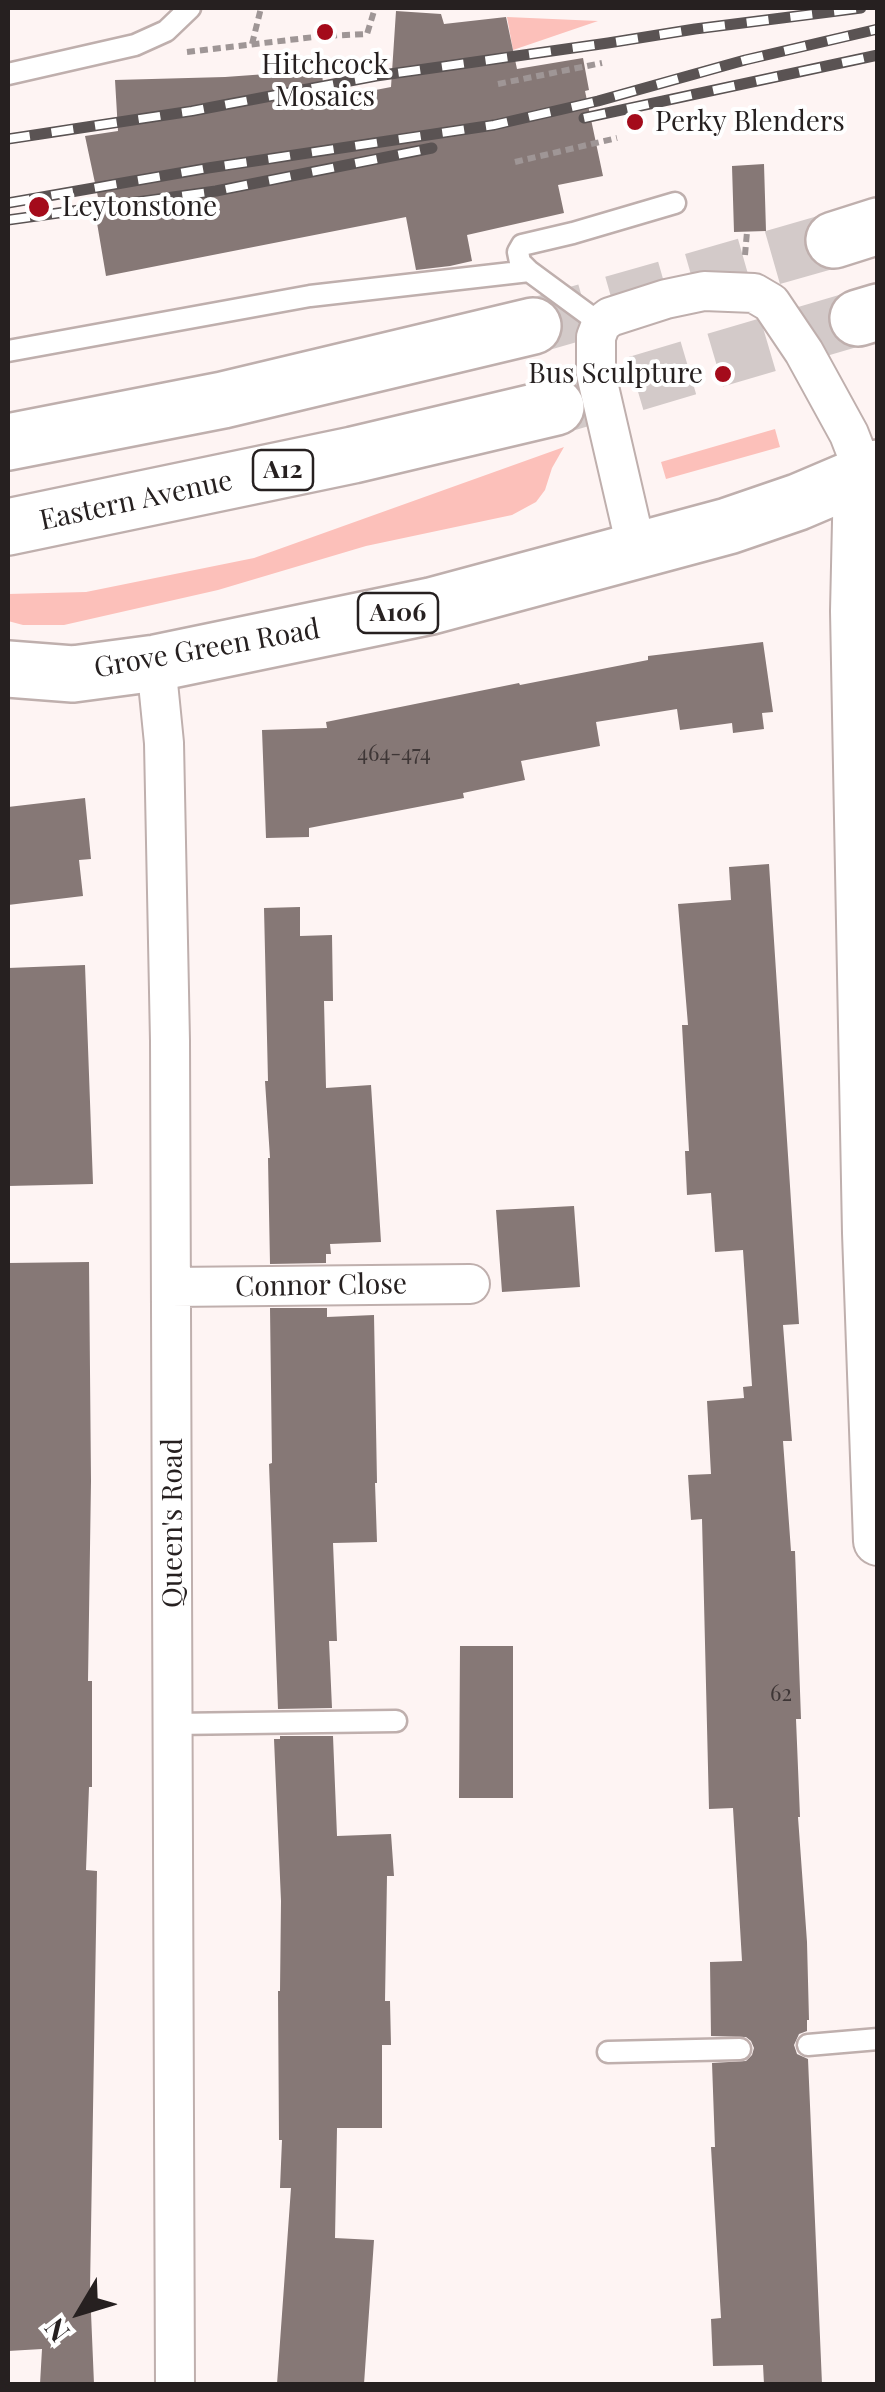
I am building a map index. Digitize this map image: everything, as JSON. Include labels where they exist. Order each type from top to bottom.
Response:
[{"type":"main road","points":[[8,442],[223,400],[533,326]]},
{"type":"main road","name":"Eastern Avenue","points":[[8,527],[334,459],[556,406]]},
{"type":"main road","name":"Grove Green Road","points":[[8,669],[72,674],[156,663],[431,606],[756,517],[868,472]]},
{"type":"street","points":[[637,551],[596,374],[596,337],[601,324],[610,317],[666,299],[704,291],[754,293],[770,303],[804,352],[868,472],[856,655],[867,1233],[878,1542]]},
{"type":"street","name":"Queen's Road","points":[[156,663],[165,761],[172,1287],[176,2384]]},
{"type":"street","name":"Connor Close","points":[[172,1287],[470,1284]]},
{"type":"lane","points":[[8,74],[135,45],[166,31],[190,8]]},
{"type":"lane","points":[[601,324],[520,262],[518,252],[522,245],[675,203]]},
{"type":"lane","points":[[8,351],[310,296],[529,271]]},
{"type":"lane","points":[[174,1724],[396,1720]]},
{"type":"lane","points":[[808,2045],[878,2039]]},
{"type":"lane","points":[[608,2052],[740,2048]]},
{"type":"path","points":[[252,44],[260,8]]},
{"type":"path","points":[[174,53],[367,34],[374,8]]},
{"type":"path","points":[[498,84],[602,63]]},
{"type":"path","points":[[515,162],[616,138]]},
{"type":"shaded area","points":[[507,17],[598,21],[513,50]]},
{"type":"shaded area","points":[[775,429],[780,447],[666,479],[661,462]]},
{"type":"shaded area","points":[[564,447],[536,502],[512,515],[366,546],[218,590],[64,625],[8,621],[8,594],[86,592],[254,558]]},
{"type":"building","points":[[396,11],[441,14],[444,24],[506,17],[517,69],[583,58],[589,90],[585,91],[603,176],[558,185],[564,213],[467,235],[472,261],[450,266],[416,270],[406,217],[106,276],[96,217],[102,216],[85,136],[118,131],[115,80],[322,70],[324,100],[391,87]]},
{"type":"building","points":[[764,164],[766,231],[734,232],[732,166]]},
{"type":"building","points":[[763,642],[773,712],[762,713],[764,729],[733,733],[732,723],[680,730],[677,709],[596,722],[600,746],[521,761],[525,780],[463,793],[464,798],[309,828],[309,837],[266,838],[262,730],[327,728],[326,722],[648,660],[648,656]]},
{"type":"building","points":[[85,798],[91,859],[79,860],[83,896],[8,905],[8,807]]},
{"type":"building","points":[[769,864],[799,1324],[783,1325],[792,1441],[783,1441],[791,1551],[795,1551],[801,1719],[796,1719],[798,1817],[809,2020],[807,2031],[799,2034],[794,2045],[797,2054],[808,2059],[822,2384],[764,2384],[763,2365],[713,2366],[711,2319],[721,2318],[711,2147],[715,2147],[712,2063],[746,2061],[754,2048],[746,2037],[711,2036],[710,1962],[742,1961],[733,1808],[709,1809],[702,1519],[691,1520],[688,1475],[711,1474],[707,1401],[744,1398],[743,1387],[752,1386],[743,1250],[715,1252],[711,1193],[687,1195],[685,1151],[689,1151],[682,1025],[688,1025],[678,904],[731,900],[729,867]]},
{"type":"building","points":[[300,907],[300,936],[332,935],[333,1001],[324,1001],[326,1088],[371,1085],[381,1242],[330,1244],[331,1254],[326,1254],[326,1263],[270,1264],[264,908]]},
{"type":"building","points":[[85,965],[93,1184],[8,1186],[8,968]]},
{"type":"building","points":[[574,1206],[580,1287],[502,1292],[496,1210]]},
{"type":"building","points":[[89,1262],[88,1681],[92,1681],[92,1787],[86,1870],[97,1871],[90,2289],[94,2384],[40,2384],[42,2349],[8,2351],[8,1263]]},
{"type":"building","points":[[270,1308],[327,1308],[327,1317],[374,1315],[377,1542],[333,1543],[337,1641],[329,1641],[332,1708],[278,1709],[269,1464]]},
{"type":"building","points":[[460,1646],[513,1646],[513,1798],[459,1798]]},
{"type":"building","points":[[333,1736],[337,1836],[391,1834],[394,1876],[387,1876],[385,2001],[390,2001],[391,2045],[382,2045],[382,2128],[337,2128],[335,2238],[374,2240],[364,2384],[277,2384],[291,2188],[280,2188],[281,1901],[274,1739]]},
{"type":"tunnel","points":[[533,326],[834,240]]},
{"type":"tunnel","points":[[556,407],[858,318]]},
{"type":"railway","points":[[8,139],[192,111],[376,76],[861,8]]},
{"type":"railway","points":[[8,203],[494,125],[878,29]]},
{"type":"railway","points":[[584,118],[878,55]]},
{"type":"railway","points":[[8,220],[216,191],[432,148]]},
{"type":"place","name":"Hitchcock Mosaics","points":[[325,32]]},
{"type":"place","name":"Perky Blenders","points":[[635,122]]},
{"type":"place","name":"Leytonstone","points":[[39,207]]},
{"type":"place","name":"Bus Sculpture","points":[[723,374]]}]
